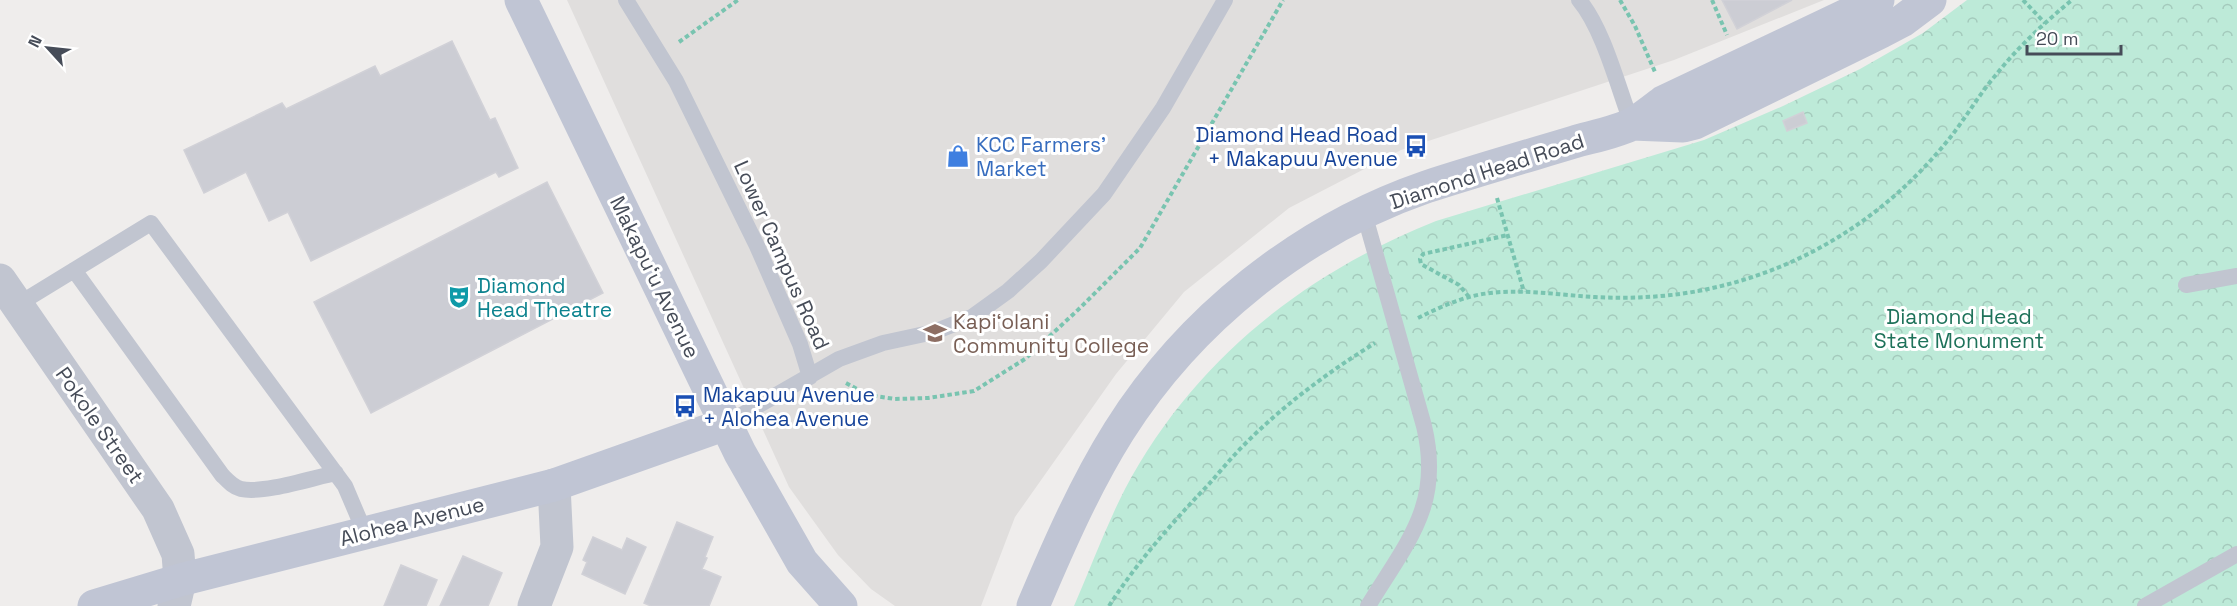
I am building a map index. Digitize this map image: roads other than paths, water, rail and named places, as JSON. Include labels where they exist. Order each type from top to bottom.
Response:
[{"type":"street","name":"Makapu‘u Avenue","points":[[521,0],[740,453],[802,562],[841,606]]},
{"type":"street","name":"Diamond Head Road","points":[[1033,606],[1094,474],[1119,430],[1168,365],[1217,314],[1255,281],[1296,252],[1365,213],[1425,188],[1632,124],[1664,102],[1878,0]]},
{"type":"street","name":"Diamond Head Road","points":[[1632,124],[1683,126],[1695,123],[1881,32],[1902,21],[1930,0]]},
{"type":"street","name":"Pokole Street","points":[[9,292],[158,509],[178,554],[177,593]]},
{"type":"street","name":"Alohea Avenue","points":[[94,606],[177,593],[365,533],[554,485],[726,424]]},
{"type":"street","points":[[534,606],[557,547],[554,485]]},
{"type":"lane","name":"Lower Campus Road","points":[[626,0],[676,81],[757,246],[800,344],[810,376],[839,359],[883,343],[934,332],[972,316],[1008,291],[1041,261],[1104,194],[1163,108],[1225,0]]},
{"type":"lane","points":[[1579,0],[1598,33],[1632,124]]},
{"type":"lane","points":[[1365,213],[1424,426],[1431,469],[1424,509],[1417,525],[1368,606]]},
{"type":"lane","points":[[9,292],[74,270],[151,223],[336,472],[345,486],[365,533]]},
{"type":"lane","points":[[74,270],[231,485],[240,489],[262,489],[336,472]]},
{"type":"lane","points":[[2186,285],[2237,276]]},
{"type":"lane","points":[[726,424],[810,376]]},
{"type":"lane","points":[[2145,606],[2237,554]]},
{"type":"place","name":"Diamond Head Road + Makapuu Avenue","points":[[1416,146]]},
{"type":"place","name":"KCC Farmers’ Market","points":[[958,156]]},
{"type":"place","name":"Diamond Head Theatre","points":[[459,297]]},
{"type":"place","name":"Kapi‘olani Community College","points":[[935,333]]},
{"type":"place","name":"Makapuu Avenue + Alohea Avenue","points":[[685,406]]},
{"type":"park label","name":"Diamond Head State Monument","points":[[1959,328]]}]
